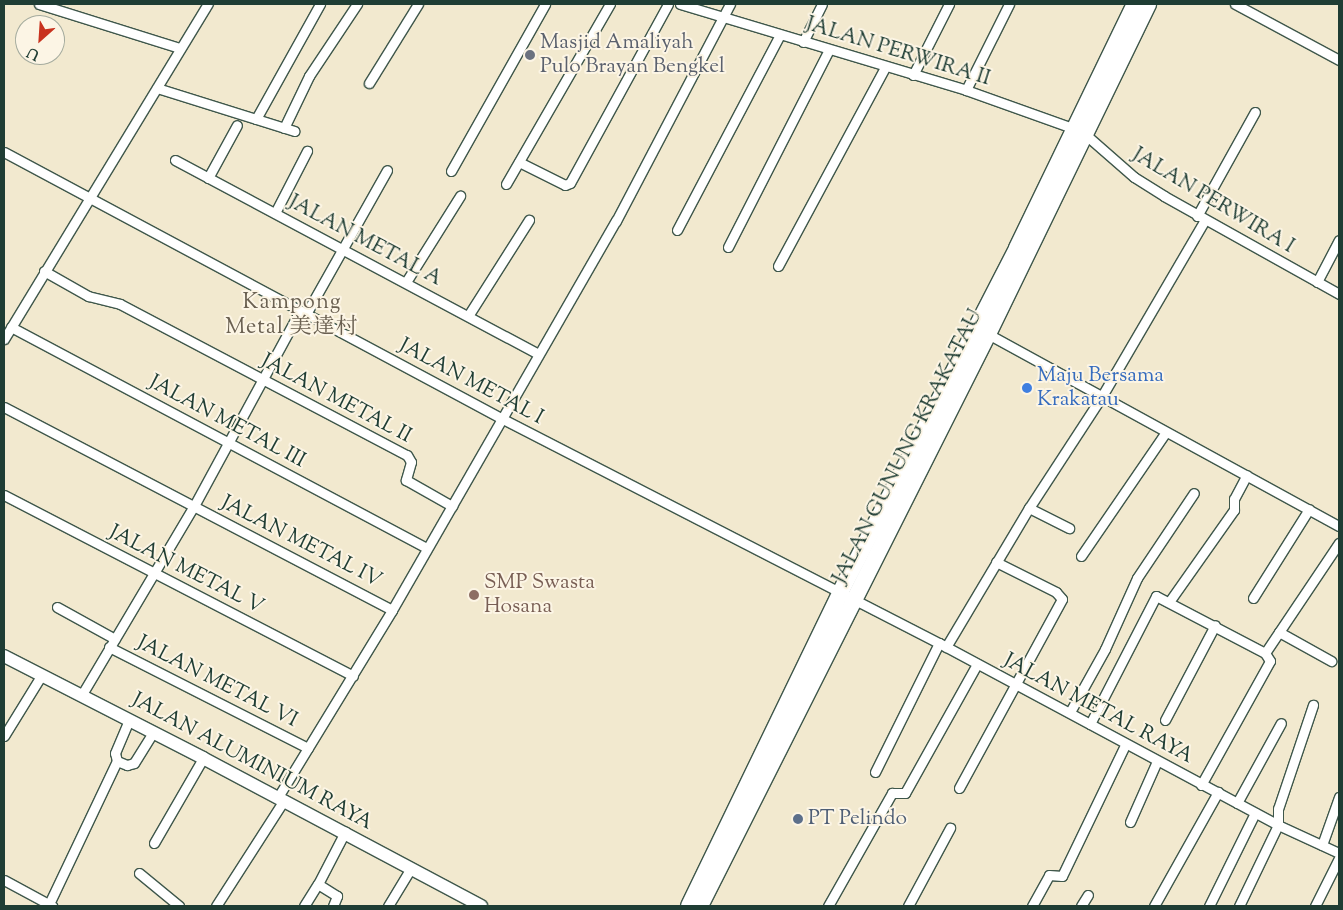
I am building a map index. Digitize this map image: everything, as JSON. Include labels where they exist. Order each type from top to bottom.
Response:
[{"type":"highway","name":"JALAN GUNUNG KRAKATAU","points":[[688,906],[848,597],[988,334],[1081,132],[1135,4]]},
{"type":"highway","name":"JALAN GUNUNG KRAKATAU","points":[[700,906],[848,597],[1081,132],[1148,4]]},
{"type":"street","points":[[39,4],[179,48]]},
{"type":"street","points":[[4,339],[88,197],[155,93],[179,48],[208,4]]},
{"type":"street","points":[[256,119],[320,4]]},
{"type":"street","points":[[284,128],[309,76],[357,4]]},
{"type":"street","points":[[369,82],[418,4]]},
{"type":"street","points":[[451,171],[545,4]]},
{"type":"street","points":[[506,184],[610,4]]},
{"type":"street","points":[[519,162],[565,185],[570,183],[668,4]]},
{"type":"street","name":"JALAN PERWIRA II","points":[[680,4],[696,6],[803,42],[966,90],[1081,132]]},
{"type":"street","points":[[216,906],[281,799],[308,748],[392,610],[614,224],[730,4]]},
{"type":"street","points":[[803,42],[822,4]]},
{"type":"street","points":[[913,75],[949,4]]},
{"type":"street","points":[[966,90],[1009,4]]},
{"type":"street","points":[[1234,4],[1339,60]]},
{"type":"street","points":[[677,230],[780,34]]},
{"type":"street","points":[[728,247],[829,50]]},
{"type":"street","points":[[778,266],[885,67]]},
{"type":"street","points":[[155,93],[256,119],[294,132]]},
{"type":"street","points":[[875,772],[942,645],[1102,396],[1201,218],[1255,112]]},
{"type":"street","points":[[208,178],[237,125]]},
{"type":"street","name":"JALAN PERWIRA I","points":[[1081,132],[1134,177],[1201,218],[1339,294]]},
{"type":"street","points":[[275,213],[307,151]]},
{"type":"street","points":[[4,152],[88,197]]},
{"type":"street","name":"JALAN METAL A","points":[[176,160],[538,354]]},
{"type":"street","points":[[81,696],[194,506],[263,379],[342,250],[387,170]]},
{"type":"street","points":[[406,282],[460,196]]},
{"type":"street","name":"JALAN METAL I","points":[[88,197],[501,418],[848,597]]},
{"type":"street","points":[[468,316],[529,220]]},
{"type":"street","points":[[1317,282],[1339,240]]},
{"type":"street","name":"JALAN METAL II","points":[[44,271],[88,296],[120,304],[407,455],[411,462],[405,474],[406,480],[452,506]]},
{"type":"street","name":"JALAN METAL III","points":[[11,327],[427,548]]},
{"type":"street","points":[[988,334],[1339,526]]},
{"type":"street","name":"JALAN METAL IV","points":[[4,407],[392,610]]},
{"type":"street","points":[[1080,556],[1166,432]]},
{"type":"street","points":[[1169,602],[1234,510],[1234,499],[1248,475]]},
{"type":"street","points":[[1070,712],[1105,649],[1137,578],[1194,493]]},
{"type":"street","name":"JALAN METAL V","points":[[4,495],[353,676]]},
{"type":"street","points":[[1029,508],[1069,528]]},
{"type":"street","points":[[1252,598],[1310,509]]},
{"type":"street","points":[[1265,652],[1339,543]]},
{"type":"street","points":[[959,788],[1062,599],[1058,594],[996,562]]},
{"type":"street","points":[[1090,724],[1156,596],[1265,652],[1270,661],[1201,784]]},
{"type":"street","name":"JALAN METAL RAYA","points":[[848,597],[1070,712],[1157,762],[1218,792],[1278,825],[1339,853]]},
{"type":"street","name":"JALAN METAL VI","points":[[57,607],[112,643],[308,748]]},
{"type":"street","points":[[1165,720],[1215,625]]},
{"type":"street","points":[[1279,632],[1331,661]]},
{"type":"street","name":"JALAN ALUMINIUM RAYA","points":[[4,656],[345,832],[477,905]]},
{"type":"street","points":[[828,906],[892,793],[905,793],[977,664]]},
{"type":"street","points":[[4,736],[42,676]]},
{"type":"street","points":[[1239,906],[1278,825],[1278,809],[1313,705]]},
{"type":"street","points":[[4,880],[51,905],[117,761],[116,748],[129,720]]},
{"type":"street","points":[[1237,803],[1281,723]]},
{"type":"street","points":[[117,761],[127,765],[134,763],[153,732]]},
{"type":"street","points":[[1032,906],[1049,875],[1062,876],[1125,745]]},
{"type":"street","points":[[154,842],[203,758]]},
{"type":"street","points":[[1130,822],[1157,762]]},
{"type":"street","points":[[1154,906],[1218,792]]},
{"type":"street","points":[[1322,845],[1339,797]]},
{"type":"street","points":[[1208,906],[1255,812]]},
{"type":"street","points":[[908,906],[950,828]]},
{"type":"street","points":[[304,906],[318,884],[345,832]]},
{"type":"street","points":[[1315,906],[1339,858]]},
{"type":"street","points":[[388,906],[411,868]]},
{"type":"street","points":[[139,873],[179,906]]},
{"type":"street","points":[[318,884],[338,897],[333,906]]},
{"type":"street","points":[[1081,906],[1088,894]]},
{"type":"place","name":"Masjid Amaliyah Pulo Brayan Bengkel","points":[[530,55]]},
{"type":"place","name":"Maju Bersama Krakatau","points":[[1027,388]]},
{"type":"place","name":"SMP Swasta Hosana","points":[[474,595]]},
{"type":"place","name":"PT Pelindo","points":[[798,819]]},
{"type":"district","name":"Kampong Metal 美達村","points":[[292,316]]}]
